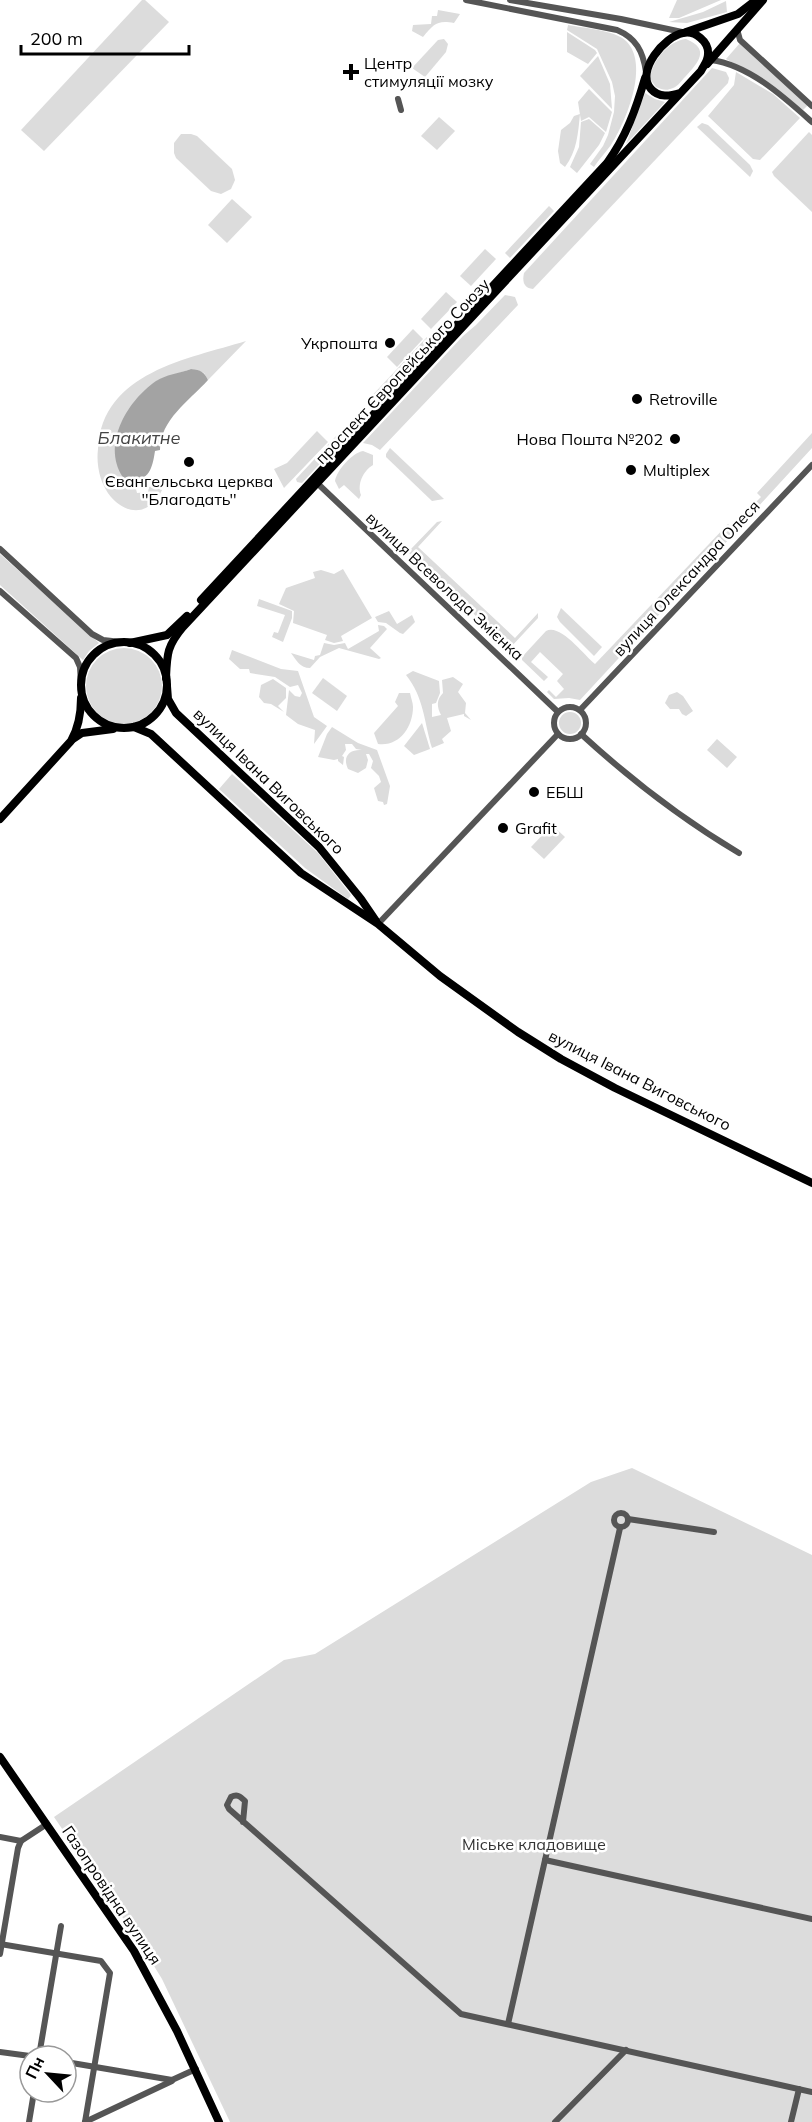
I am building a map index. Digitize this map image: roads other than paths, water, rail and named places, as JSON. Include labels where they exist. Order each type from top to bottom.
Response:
[{"type":"main road","points":[[756,0],[738,14],[684,32],[665,43],[652,59],[645,74],[647,85],[656,94],[671,96],[680,93],[763,0]]},
{"type":"main road","points":[[684,32],[697,36],[707,48],[708,57],[701,71]]},
{"type":"main road","name":"проспект Європейського Союзу","points":[[167,682],[167,655],[171,642],[606,163],[619,146],[630,122],[645,74]]},
{"type":"main road","name":"проспект Європейського Союзу","points":[[126,643],[167,636],[315,482],[680,93]]},
{"type":"main road","points":[[0,819],[71,741],[82,734],[134,727],[148,721],[160,709],[164,702],[167,682],[160,661],[154,654],[139,645],[126,643],[104,647],[96,652],[85,666],[81,688],[80,719],[71,741]]},
{"type":"main road","name":"вулиця Івана Виговського","points":[[167,682],[168,699],[176,713],[330,859],[378,924]]},
{"type":"main road","points":[[81,688],[91,713],[103,723],[117,728]]},
{"type":"main road","name":"вулиця Івана Виговського","points":[[134,727],[151,734],[301,873],[378,924],[440,976],[518,1032],[561,1059],[650,1106],[812,1183]]},
{"type":"main road","name":"Газопровідна вулиця","points":[[0,1757],[134,1950],[196,2069],[219,2122]]},
{"type":"street","points":[[466,0],[617,30],[636,41],[644,61],[645,74]]},
{"type":"street","points":[[510,0],[684,32]]},
{"type":"street","points":[[737,29],[740,40],[812,106]]},
{"type":"street","points":[[711,60],[727,63],[762,82],[812,122]]},
{"type":"street","points":[[398,99],[401,110]]},
{"type":"street","name":"вулиця Олександра Олеся","points":[[580,710],[812,465]]},
{"type":"street","name":"вулиця Всеволода Змієнка","points":[[315,482],[558,712]]},
{"type":"street","points":[[0,549],[92,634],[103,640],[126,643]]},
{"type":"street","points":[[0,591],[76,658],[80,667],[81,688]]},
{"type":"street","points":[[569,707],[580,710],[586,723],[581,734],[569,739],[558,734],[554,721],[558,712],[569,707]]},
{"type":"street","points":[[378,924],[558,734]]},
{"type":"street","points":[[581,734],[672,810],[739,853]]},
{"type":"street","points":[[620,1528],[614,1523],[615,1516],[619,1513],[624,1514],[628,1519],[714,1532]]},
{"type":"street","points":[[620,1528],[626,1526],[628,1519]]},
{"type":"street","points":[[508,2024],[620,1528]]},
{"type":"street","points":[[243,1822],[461,2014],[812,2092]]},
{"type":"street","points":[[0,1954],[18,1848],[21,1841],[46,1824]]},
{"type":"street","points":[[0,1837],[21,1841]]},
{"type":"street","points":[[545,1860],[812,1919]]},
{"type":"street","points":[[41,2044],[61,1926]]},
{"type":"street","points":[[1,1945],[101,1961],[110,1974],[85,2122]]},
{"type":"street","points":[[555,2122],[626,2050]]},
{"type":"street","points":[[0,2052],[18,2054]]},
{"type":"street","points":[[78,2064],[172,2080]]},
{"type":"street","points":[[85,2122],[196,2069]]},
{"type":"street","points":[[791,2122],[799,2089]]},
{"type":"street","points":[[29,2122],[32,2104]]},
{"type":"water","name":"Блакитне","points":[[191,369],[202,372],[208,380],[170,420],[161,439],[160,450],[155,451],[148,474],[139,480],[125,480],[118,467],[115,454],[116,440],[126,413],[145,390],[156,381]]},
{"type":"place","name":"Центр стимуляції мозку","points":[[351,72]]},
{"type":"place","name":"Укрпошта","points":[[390,343]]},
{"type":"place","name":"Retroville","points":[[637,399]]},
{"type":"place","name":"Нова Пошта №202","points":[[675,439]]},
{"type":"place","name":"Євангельська церква ''Благодать''","points":[[189,462]]},
{"type":"place","name":"Multiplex","points":[[631,470]]},
{"type":"place","name":"ЕБШ","points":[[534,792]]},
{"type":"place","name":"Grafit","points":[[503,828]]},
{"type":"park label","name":"Міське кладовище","points":[[534,1844]]}]
